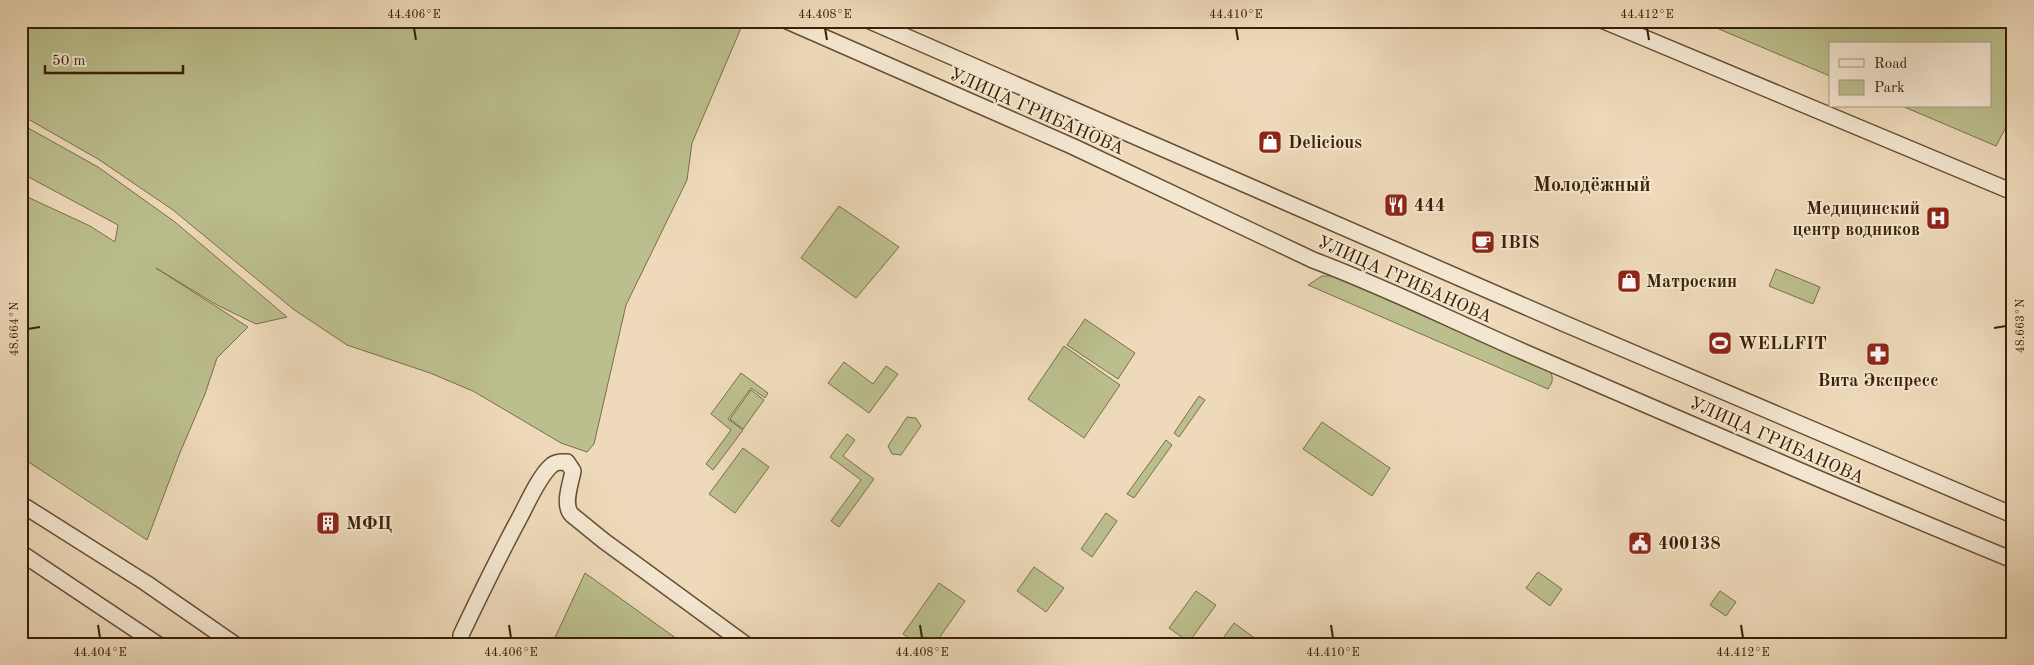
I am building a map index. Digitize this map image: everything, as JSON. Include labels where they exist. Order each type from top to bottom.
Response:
[{"type":"street","name":"УЛИЦА ГРИБАНОВА","points":[[787,21],[1074,147],[1313,260],[1351,274],[1861,498],[2013,560]]},
{"type":"street","name":"УЛИЦА ГРИБАНОВА","points":[[870,21],[1563,323],[2013,515]]},
{"type":"street","points":[[1604,21],[2013,192]]},
{"type":"street","points":[[460,644],[462,635],[483,588],[522,511],[541,479],[554,463],[567,462],[572,466],[573,471],[567,503],[569,512],[595,534],[745,644]]},
{"type":"street","points":[[21,504],[146,583],[234,644]]},
{"type":"street","points":[[21,553],[157,644]]},
{"type":"green space","points":[[21,21],[744,21],[692,143],[687,180],[626,305],[594,444],[587,452],[561,443],[473,391],[430,373],[347,345],[293,309],[173,210],[98,159],[21,115]]},
{"type":"green space","points":[[1700,21],[2013,21],[2013,114],[1996,146],[1907,108],[1992,108],[1992,42],[1829,42],[1829,76]]},
{"type":"green space","points":[[21,124],[98,167],[175,222],[287,317],[256,324],[217,305],[156,268],[248,327],[217,358],[205,394],[179,455],[147,540],[21,457],[21,194],[90,226],[115,242],[118,225],[21,173]]},
{"type":"green space","points":[[839,206],[899,247],[856,298],[801,258]]},
{"type":"green space","points":[[1776,269],[1820,287],[1813,304],[1769,286]]},
{"type":"green space","points":[[1322,276],[1337,276],[1549,370],[1552,377],[1551,384],[1548,389],[1308,285]]},
{"type":"green space","points":[[1085,319],[1135,353],[1118,379],[1067,345]]},
{"type":"green space","points":[[1064,346],[1120,385],[1084,438],[1028,399]]},
{"type":"green space","points":[[844,362],[873,384],[886,366],[898,374],[869,413],[828,383]]},
{"type":"green space","points":[[741,373],[768,393],[765,398],[751,388],[728,419],[743,430],[713,470],[706,464],[731,430],[711,414]]},
{"type":"green space","points":[[751,390],[764,400],[743,429],[730,419]]},
{"type":"green space","points":[[1199,396],[1205,400],[1179,437],[1174,433]]},
{"type":"green space","points":[[907,417],[916,418],[921,426],[901,455],[892,454],[888,446]]},
{"type":"green space","points":[[1322,422],[1390,468],[1372,496],[1303,449]]},
{"type":"green space","points":[[847,434],[855,440],[843,456],[874,479],[839,527],[831,521],[861,480],[830,457]]},
{"type":"green space","points":[[1166,440],[1172,445],[1134,498],[1127,494]]},
{"type":"green space","points":[[743,448],[769,467],[735,513],[709,494]]},
{"type":"green space","points":[[1106,513],[1117,521],[1092,557],[1081,549]]},
{"type":"green space","points":[[1034,567],[1064,588],[1046,612],[1017,591]]},
{"type":"green space","points":[[1538,572],[1562,589],[1550,606],[1526,588]]},
{"type":"green space","points":[[585,573],[684,644],[552,644]]},
{"type":"green space","points":[[939,583],[965,601],[935,644],[918,644],[903,634]]},
{"type":"green space","points":[[1196,591],[1216,605],[1189,642],[1169,628]]},
{"type":"green space","points":[[1720,591],[1736,602],[1726,616],[1710,605]]},
{"type":"green space","points":[[1234,623],[1256,639],[1253,644],[1219,644]]},
{"type":"place","name":"Delicious","points":[[1270,142]]},
{"type":"place","name":"444","points":[[1396,205]]},
{"type":"place","name":"Медицинский центр водников","points":[[1938,218]]},
{"type":"place","name":"IBIS","points":[[1483,242]]},
{"type":"place","name":"Матроскин","points":[[1629,281]]},
{"type":"place","name":"WELLFIT","points":[[1720,343]]},
{"type":"place","name":"Вита Экспресс","points":[[1878,354]]},
{"type":"place","name":"МФЦ","points":[[328,523]]},
{"type":"place","name":"400138","points":[[1640,543]]},
{"type":"district","name":"Молодёжный","points":[[1592,184]]}]
